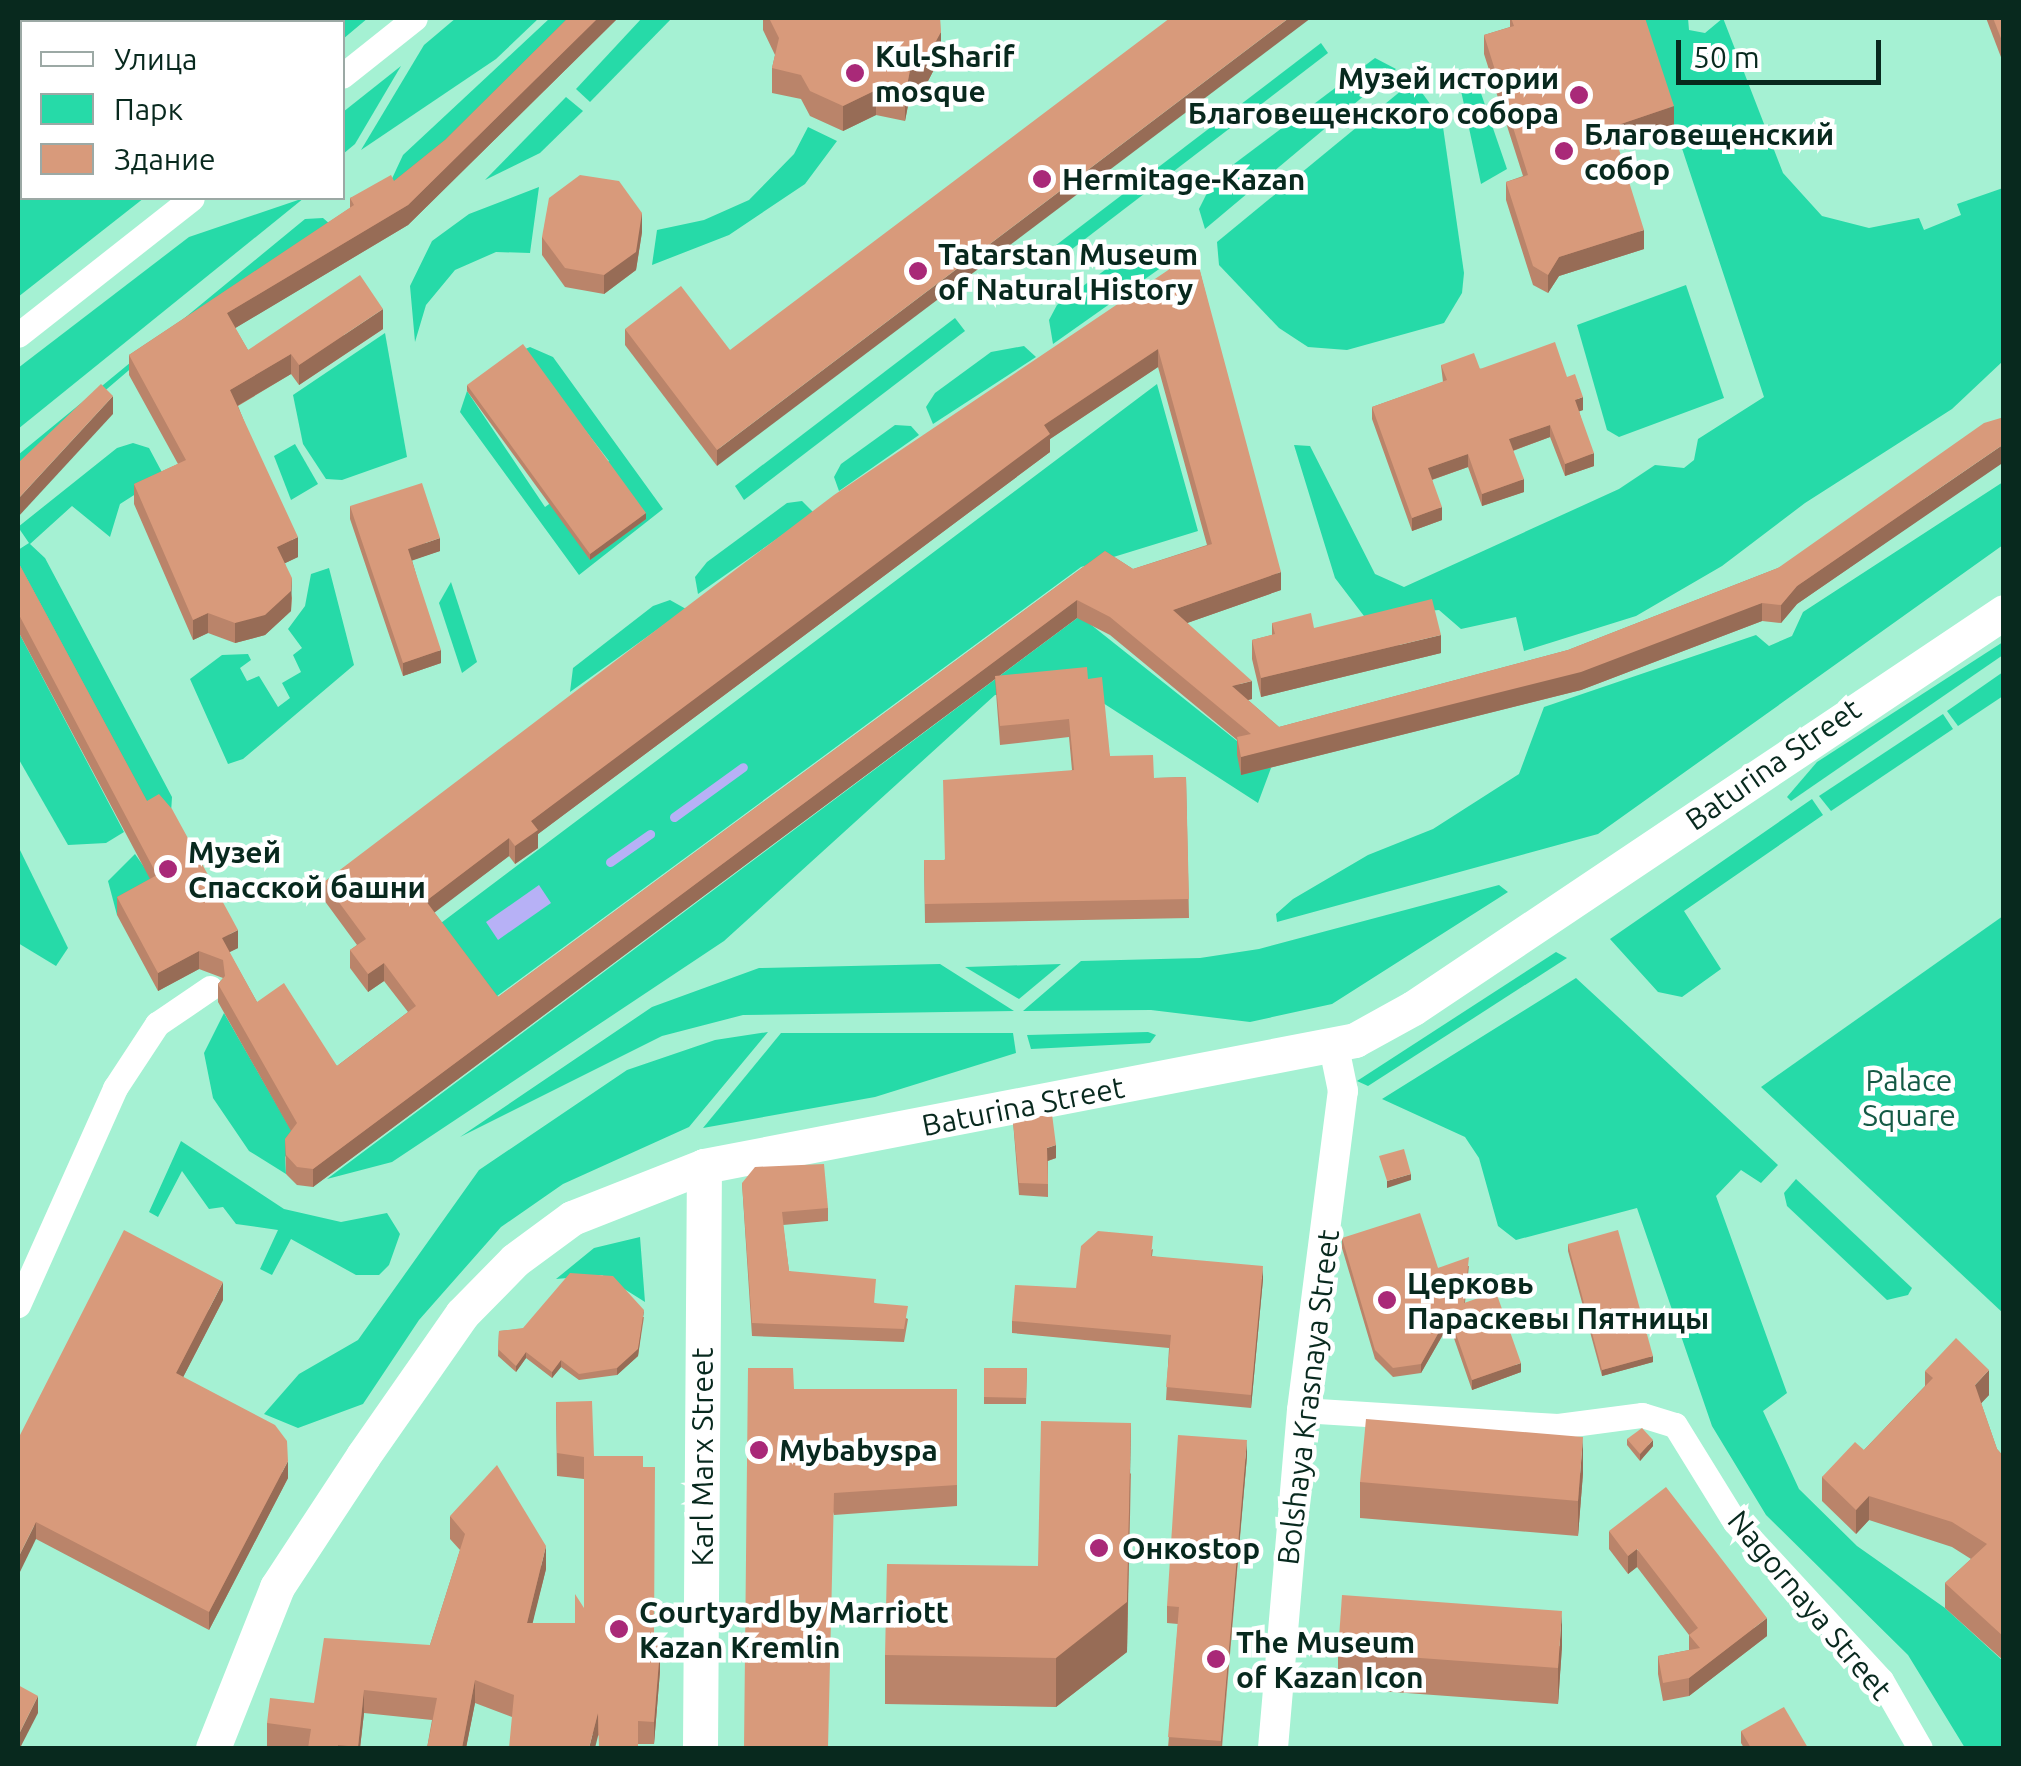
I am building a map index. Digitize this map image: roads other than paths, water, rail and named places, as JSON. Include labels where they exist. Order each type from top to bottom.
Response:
[{"type":"main road","name":"Baturina Street","points":[[212,1748],[277,1587],[462,1314],[515,1260],[572,1218],[694,1169],[1334,1047],[1413,1008],[2004,612]]},
{"type":"main road","name":"Karl Marx Street","points":[[682,1748],[694,1169]]},
{"type":"main road","name":"Karl Marx Street","points":[[694,1169],[700,1748]]},
{"type":"street","points":[[345,74],[415,18]]},
{"type":"street","points":[[18,336],[189,200]]},
{"type":"street","points":[[18,1305],[115,1088],[157,1024],[210,988]]},
{"type":"street","name":"Bolshaya Krasnaya Street","points":[[1274,1748],[1302,1410],[1343,1091],[1334,1047]]},
{"type":"street","name":"Nagornaya Street","points":[[1302,1410],[1558,1426],[1642,1415],[1675,1425],[1735,1522],[1881,1680],[1920,1748]]},
{"type":"waterway","points":[[674,817],[743,767]]},
{"type":"waterway","points":[[610,862],[650,834]]},
{"type":"place","name":"Kul-Sharif mosque","points":[[855,73]]},
{"type":"place","name":"Музей истории Благовещенского собора","points":[[1579,95]]},
{"type":"place","name":"Благовещенский собор","points":[[1564,151]]},
{"type":"place","name":"Hermitage-Kazan","points":[[1042,179]]},
{"type":"place","name":"Tatarstan Museum of Natural History","points":[[918,271]]},
{"type":"place","name":"Музей Спасской башни","points":[[168,869]]},
{"type":"place","name":"Церковь Параскевы Пятницы","points":[[1387,1300]]},
{"type":"place","name":"Mybabyspa","points":[[759,1450]]},
{"type":"place","name":"Онкоstop","points":[[1099,1548]]},
{"type":"place","name":"Courtyard by Marriott Kazan Kremlin","points":[[619,1629]]},
{"type":"place","name":"The Museum of Kazan Icon","points":[[1216,1659]]},
{"type":"park label","name":"Palace Square","points":[[1909,1097]]}]
